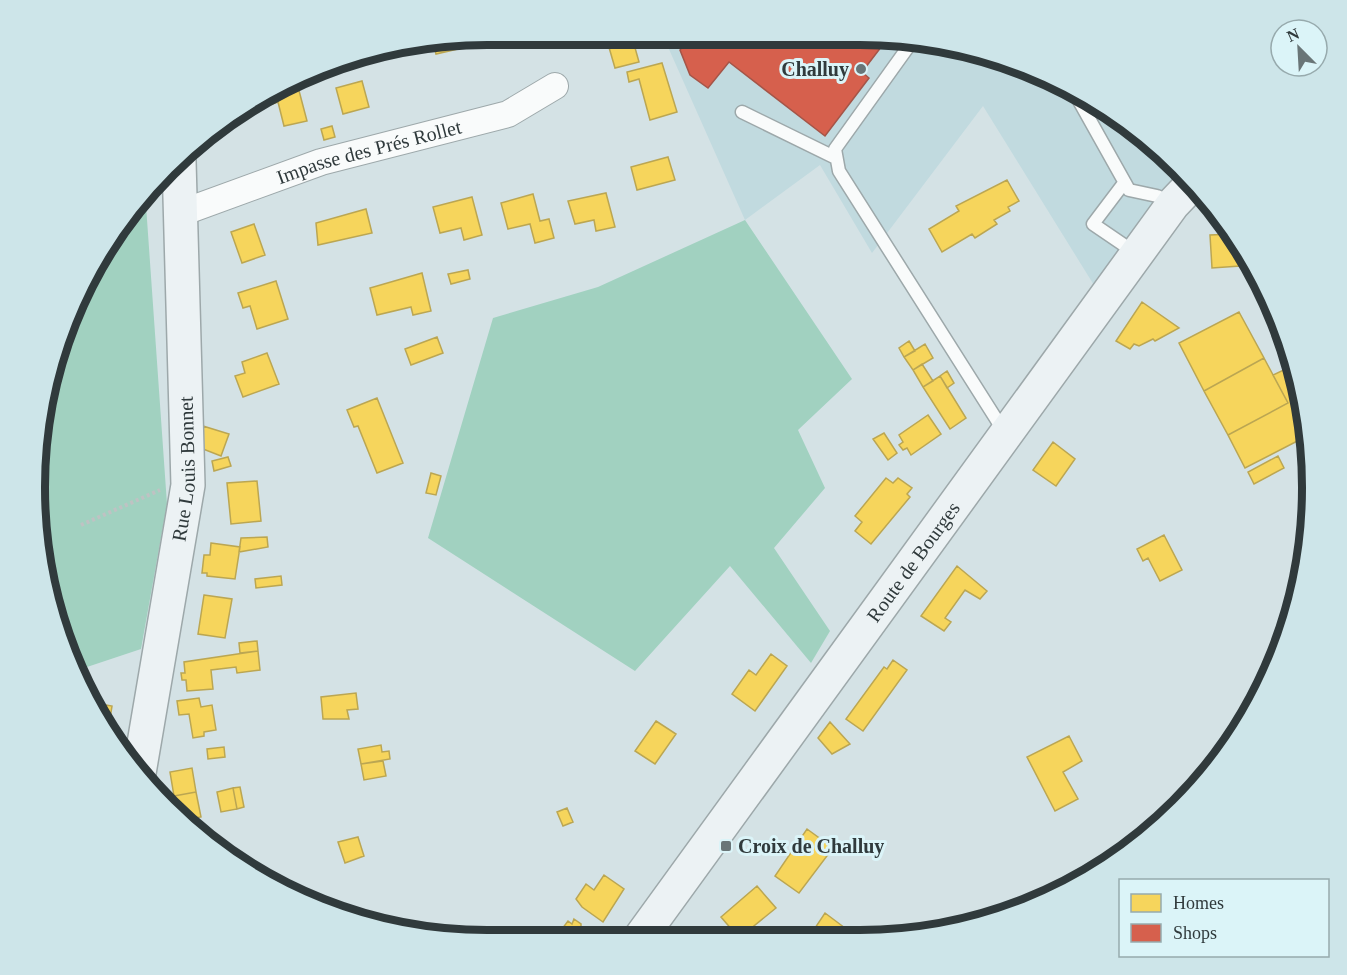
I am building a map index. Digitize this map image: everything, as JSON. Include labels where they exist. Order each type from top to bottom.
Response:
[{"type":"street","name":"Impasse des Prés Rollet","points":[[181,213],[321,162],[508,114],[555,86]]},
{"type":"street","name":"Rue Louis Bonnet","points":[[141,763],[189,478],[179,171]]},
{"type":"street","name":"Route de Bourges","points":[[646,930],[1186,189]]},
{"type":"lane","points":[[907,48],[835,149],[838,171],[1006,434]]},
{"type":"lane","points":[[1079,103],[1129,190],[1157,196],[1185,189]]},
{"type":"lane","points":[[742,112],[836,158]]},
{"type":"lane","points":[[1124,183],[1093,224],[1137,254]]},
{"type":"path","points":[[81,525],[189,478]]},
{"type":"shaded area","points":[[667,45],[888,46],[974,60],[1029,79],[1081,104],[1129,136],[1185,189],[1110,311],[983,106],[872,253],[820,165],[745,220]]},
{"type":"green space","points":[[146,206],[167,504],[141,649],[84,668],[68,630],[60,602],[49,545],[45,488],[49,430],[68,345],[104,266]]},
{"type":"green space","points":[[745,220],[852,379],[798,430],[825,488],[774,548],[830,631],[811,663],[730,566],[635,671],[428,538],[493,318],[598,287]]},
{"type":"building: Homes","points":[[608,45],[634,45],[639,62],[615,68]]},
{"type":"building: Homes","points":[[467,46],[436,54],[435,50],[448,47]]},
{"type":"building: Homes","points":[[662,63],[677,112],[650,120],[639,79],[629,82],[627,72]]},
{"type":"building: Homes","points":[[362,81],[369,107],[343,114],[336,88]]},
{"type":"building: Homes","points":[[298,88],[307,121],[284,126],[278,102],[272,104],[271,101]]},
{"type":"building: Homes","points":[[332,126],[335,137],[324,140],[321,129]]},
{"type":"building: Homes","points":[[668,157],[675,180],[637,190],[631,167]]},
{"type":"building: Homes","points":[[1007,180],[1019,201],[1008,207],[1010,211],[994,220],[997,224],[975,238],[972,234],[942,252],[929,229],[959,211],[956,206]]},
{"type":"building: Homes","points":[[606,193],[615,227],[596,231],[594,220],[575,224],[568,201]]},
{"type":"building: Homes","points":[[533,194],[540,221],[549,219],[554,238],[535,243],[530,224],[508,229],[501,203]]},
{"type":"building: Homes","points":[[472,197],[482,235],[464,240],[461,228],[440,233],[433,207]]},
{"type":"building: Homes","points":[[366,209],[372,233],[318,245],[316,223]]},
{"type":"building: Homes","points":[[254,224],[265,255],[242,263],[231,232]]},
{"type":"building: Homes","points":[[1222,234],[1243,266],[1212,268],[1210,235]]},
{"type":"building: Homes","points":[[468,270],[470,279],[451,284],[448,274]]},
{"type":"building: Homes","points":[[422,273],[431,311],[413,315],[411,307],[377,315],[370,288]]},
{"type":"building: Homes","points":[[276,281],[288,319],[257,329],[250,306],[243,308],[238,293]]},
{"type":"building: Homes","points":[[1142,302],[1179,328],[1155,341],[1153,339],[1139,346],[1134,344],[1130,349],[1116,341]]},
{"type":"building: Homes","points":[[1239,312],[1264,358],[1204,391],[1179,343]]},
{"type":"building: Homes","points":[[437,337],[443,353],[411,365],[405,349]]},
{"type":"building: Homes","points":[[909,341],[915,351],[904,357],[899,348]]},
{"type":"building: Homes","points":[[925,344],[933,358],[913,370],[904,357]]},
{"type":"building: Homes","points":[[267,353],[279,384],[243,397],[235,376],[245,373],[242,362]]},
{"type":"building: Homes","points":[[1264,358],[1288,403],[1228,435],[1204,391]]},
{"type":"building: Homes","points":[[922,364],[933,381],[923,387],[913,370]]},
{"type":"building: Homes","points":[[1286,369],[1299,440],[1245,468],[1228,435],[1288,403],[1273,375]]},
{"type":"building: Homes","points":[[947,371],[954,383],[947,388],[940,376]]},
{"type":"building: Homes","points":[[940,376],[966,418],[950,429],[923,387]]},
{"type":"building: Homes","points":[[377,398],[403,463],[377,473],[358,426],[354,427],[347,410]]},
{"type":"building: Homes","points":[[928,415],[941,434],[911,455],[907,448],[903,450],[899,445],[903,442],[899,435]]},
{"type":"building: Homes","points":[[203,426],[229,434],[221,456],[203,449]]},
{"type":"building: Homes","points":[[884,433],[897,453],[888,460],[873,439]]},
{"type":"building: Homes","points":[[1053,442],[1075,459],[1056,486],[1033,470]]},
{"type":"building: Homes","points":[[1278,456],[1284,468],[1254,484],[1248,472]]},
{"type":"building: Homes","points":[[228,457],[231,466],[214,471],[212,461]]},
{"type":"building: Homes","points":[[431,473],[441,476],[436,495],[426,493]]},
{"type":"building: Homes","points":[[886,478],[893,483],[898,478],[912,488],[907,494],[910,497],[871,544],[855,531],[862,522],[855,516]]},
{"type":"building: Homes","points":[[257,481],[261,521],[231,524],[227,483]]},
{"type":"building: Homes","points":[[1164,535],[1182,570],[1160,581],[1148,558],[1143,561],[1137,549]]},
{"type":"building: Homes","points":[[267,537],[268,547],[239,552],[241,538]]},
{"type":"building: Homes","points":[[211,543],[240,547],[235,579],[207,576],[207,573],[202,573],[204,555],[210,555]]},
{"type":"building: Homes","points":[[957,566],[987,591],[980,599],[965,590],[945,618],[951,622],[944,631],[921,616]]},
{"type":"building: Homes","points":[[281,576],[282,585],[256,588],[255,579]]},
{"type":"building: Homes","points":[[204,595],[232,599],[225,638],[198,634]]},
{"type":"building: Homes","points":[[257,641],[258,651],[240,653],[239,643]]},
{"type":"building: Homes","points":[[258,651],[260,670],[237,673],[236,667],[211,670],[213,689],[187,691],[186,680],[182,680],[181,673],[185,673],[184,662]]},
{"type":"building: Homes","points":[[771,654],[787,666],[755,711],[732,694],[749,670],[756,675]]},
{"type":"building: Homes","points":[[893,660],[907,670],[863,731],[846,719],[884,667],[887,669]]},
{"type":"building: Homes","points":[[356,693],[358,709],[347,710],[349,719],[323,719],[321,697]]},
{"type":"building: Homes","points":[[199,698],[201,707],[212,705],[216,730],[204,732],[204,736],[193,738],[189,714],[179,715],[177,701]]},
{"type":"building: Homes","points":[[102,704],[112,706],[110,718]]},
{"type":"building: Homes","points":[[656,721],[676,734],[655,764],[635,751]]},
{"type":"building: Homes","points":[[830,722],[850,744],[832,754],[818,738]]},
{"type":"building: Homes","points":[[1069,736],[1082,761],[1063,772],[1078,799],[1055,811],[1027,757]]},
{"type":"building: Homes","points":[[381,745],[382,752],[389,751],[390,759],[361,764],[358,749]]},
{"type":"building: Homes","points":[[224,747],[225,757],[208,759],[207,749]]},
{"type":"building: Homes","points":[[383,761],[386,776],[364,780],[361,764]]},
{"type":"building: Homes","points":[[192,768],[196,792],[174,796],[170,772]]},
{"type":"building: Homes","points":[[240,787],[244,807],[237,809],[233,788]]},
{"type":"building: Homes","points":[[233,788],[237,809],[221,812],[217,792]]},
{"type":"building: Homes","points":[[196,792],[201,817],[194,818],[175,800],[174,796]]},
{"type":"building: Homes","points":[[567,808],[573,822],[563,826],[557,812]]},
{"type":"building: Homes","points":[[807,829],[833,848],[799,893],[775,876]]},
{"type":"building: Homes","points":[[358,837],[364,856],[345,863],[338,842]]},
{"type":"building: Homes","points":[[604,875],[624,889],[603,922],[582,907],[576,899],[586,884],[594,890]]},
{"type":"building: Homes","points":[[757,886],[776,908],[749,930],[732,930],[721,917]]},
{"type":"building: Homes","points":[[825,913],[848,930],[814,930]]},
{"type":"building: Homes","points":[[574,919],[581,924],[581,930],[561,930],[568,921],[572,924]]},
{"type":"building: Shops","points":[[684,45],[882,46],[862,72],[869,78],[825,136],[729,62],[708,88],[690,75],[680,50]]},
{"type":"place","name":"Challuy","points":[[861,69]]},
{"type":"place","name":"Croix de Challuy","points":[[726,846]]}]
